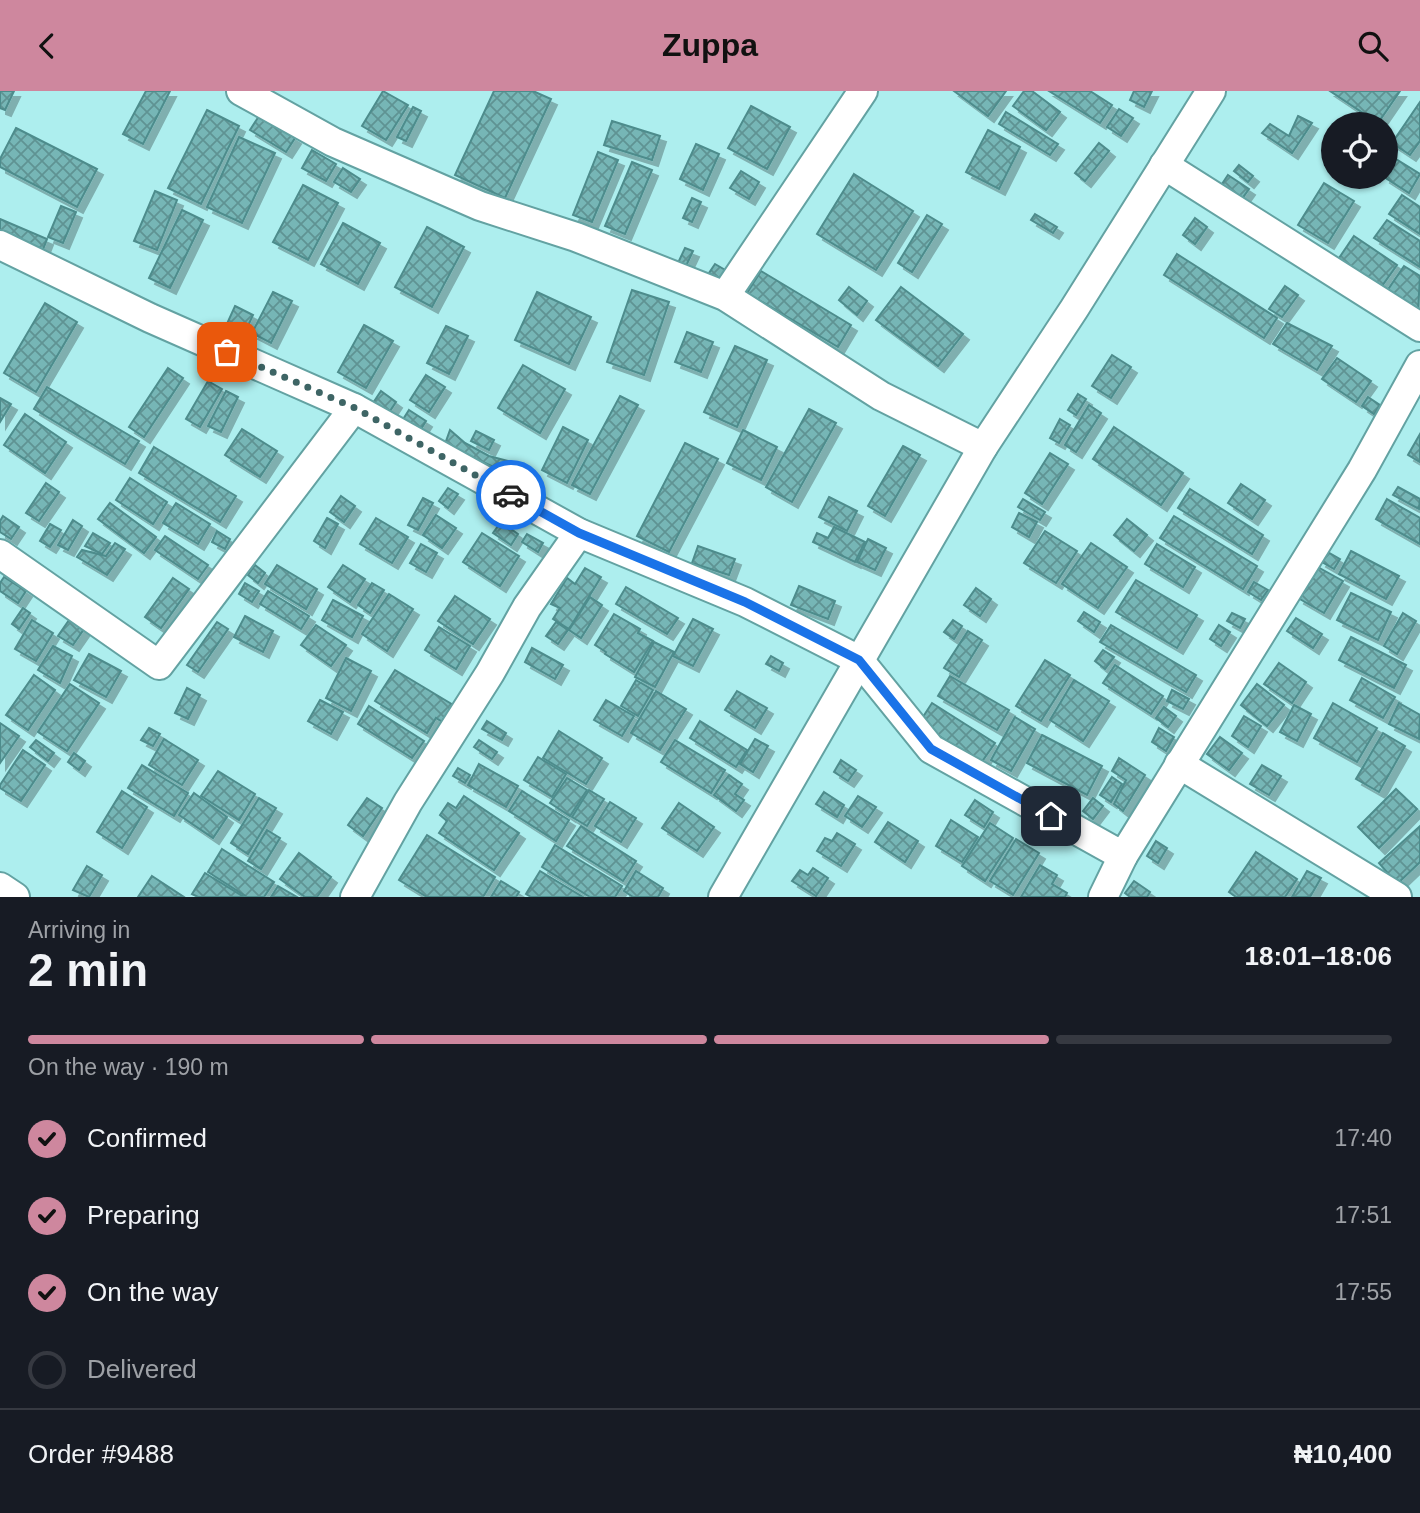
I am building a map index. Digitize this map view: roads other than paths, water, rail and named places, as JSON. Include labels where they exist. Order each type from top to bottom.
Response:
[{"type":"street","points":[[241,91],[333,142],[480,206],[576,237],[725,296],[881,395],[983,447]]},
{"type":"street","points":[[725,296],[863,91]]},
{"type":"street","points":[[723,897],[983,447],[1074,309],[1211,91]]},
{"type":"street","points":[[1164,165],[1420,327]]},
{"type":"street","points":[[0,245],[150,318],[355,408],[579,533],[745,602],[859,660],[931,749],[1123,856]]},
{"type":"street","points":[[1103,897],[1123,856],[1362,470],[1420,365]]},
{"type":"street","points":[[0,554],[159,665],[355,408]]},
{"type":"street","points":[[355,897],[408,802],[490,673],[527,607],[579,533]]},
{"type":"street","points":[[1179,765],[1397,897]]},
{"type":"street","points":[[0,887],[15,897]]}]
